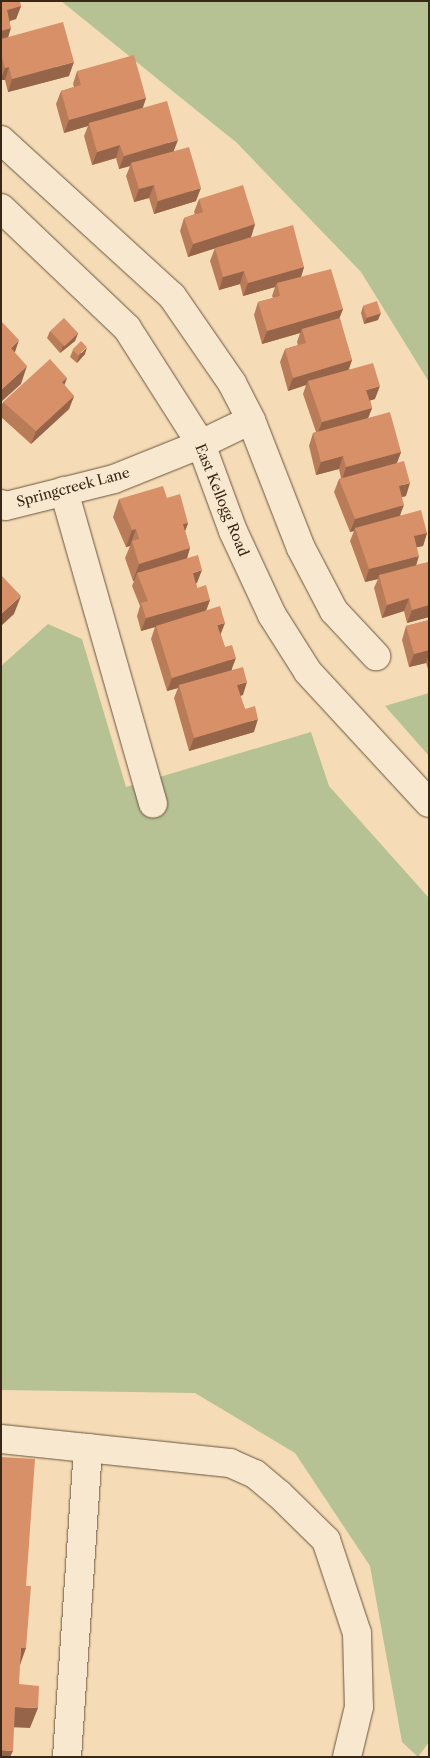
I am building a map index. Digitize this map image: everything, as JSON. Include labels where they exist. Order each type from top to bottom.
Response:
[{"type":"street","points":[[1,140],[172,296],[232,383],[251,420],[301,548],[334,611],[376,656]]},
{"type":"street","name":"East Kellogg Road","points":[[1,208],[127,328],[201,444],[233,530],[272,615],[308,672],[429,803]]},
{"type":"street","name":"Springcreek Lane","points":[[1,504],[6,506],[114,479],[201,444],[251,420]]},
{"type":"street","points":[[64,491],[153,804]]},
{"type":"street","points":[[1,1439],[230,1463],[255,1474],[326,1540],[356,1633],[359,1707],[347,1757]]},
{"type":"street","points":[[67,1757],[88,1448]]},
{"type":"green space","points":[[61,1],[429,1],[429,382],[361,272],[237,143]]},
{"type":"green space","points":[[48,624],[82,639],[126,787],[311,732],[329,786],[429,898],[429,1742],[418,1757],[402,1742],[370,1566],[295,1453],[195,1393],[1,1390],[1,666]]},
{"type":"green space","points":[[429,693],[429,756],[385,706]]},
{"type":"building","points":[[1,1],[20,1],[21,6],[7,10],[11,28],[1,31]]},
{"type":"building","points":[[63,22],[74,62],[12,79],[9,67],[5,68],[1,54],[1,39]]},
{"type":"building","points":[[134,55],[146,98],[69,120],[61,91],[81,85],[77,71]]},
{"type":"building","points":[[167,101],[178,140],[124,156],[120,145],[97,152],[89,123]]},
{"type":"building","points":[[189,147],[201,188],[158,201],[154,185],[139,189],[131,163]]},
{"type":"building","points":[[243,185],[255,224],[193,244],[184,218],[203,212],[199,199]]},
{"type":"building","points":[[293,225],[304,267],[248,283],[244,271],[223,277],[215,248]]},
{"type":"building","points":[[331,269],[343,309],[267,331],[258,302],[280,296],[277,283]]},
{"type":"building","points":[[377,301],[381,313],[367,318],[363,306]]},
{"type":"building","points":[[64,318],[78,333],[64,346],[50,331]]},
{"type":"building","points":[[340,318],[352,360],[293,378],[285,349],[306,343],[302,329]]},
{"type":"building","points":[[1,321],[19,340],[11,348],[27,366],[1,390]]},
{"type":"building","points":[[81,341],[87,347],[78,355],[73,349]]},
{"type":"building","points":[[50,359],[67,378],[62,382],[74,396],[36,431],[3,402]]},
{"type":"building","points":[[373,363],[380,386],[366,390],[372,408],[322,422],[308,381]]},
{"type":"building","points":[[390,412],[401,452],[346,467],[343,456],[321,462],[313,433]]},
{"type":"building","points":[[404,461],[410,483],[399,486],[404,505],[355,519],[339,479]]},
{"type":"building","points":[[163,486],[167,498],[180,494],[188,523],[183,524],[190,548],[139,564],[132,541],[139,539],[136,529],[132,530],[119,499]]},
{"type":"building","points":[[421,510],[427,533],[414,536],[419,556],[369,569],[355,528]]},
{"type":"building","points":[[198,555],[202,570],[193,573],[197,588],[206,585],[210,600],[146,618],[141,603],[148,601],[137,573]]},
{"type":"building","points":[[429,562],[429,605],[412,610],[409,598],[387,605],[379,575]]},
{"type":"building","points":[[1,575],[21,596],[1,614]]},
{"type":"building","points":[[220,606],[225,623],[217,625],[225,647],[232,645],[236,658],[172,678],[156,626]]},
{"type":"building","points":[[429,620],[429,650],[414,654],[406,626]]},
{"type":"building","points":[[243,667],[247,682],[237,685],[245,709],[255,706],[258,719],[194,738],[179,685]]},
{"type":"building","points":[[1,1457],[35,1459],[26,1586],[31,1586],[26,1648],[21,1648],[19,1684],[39,1686],[38,1708],[15,1707],[13,1751],[1,1750]]}]
